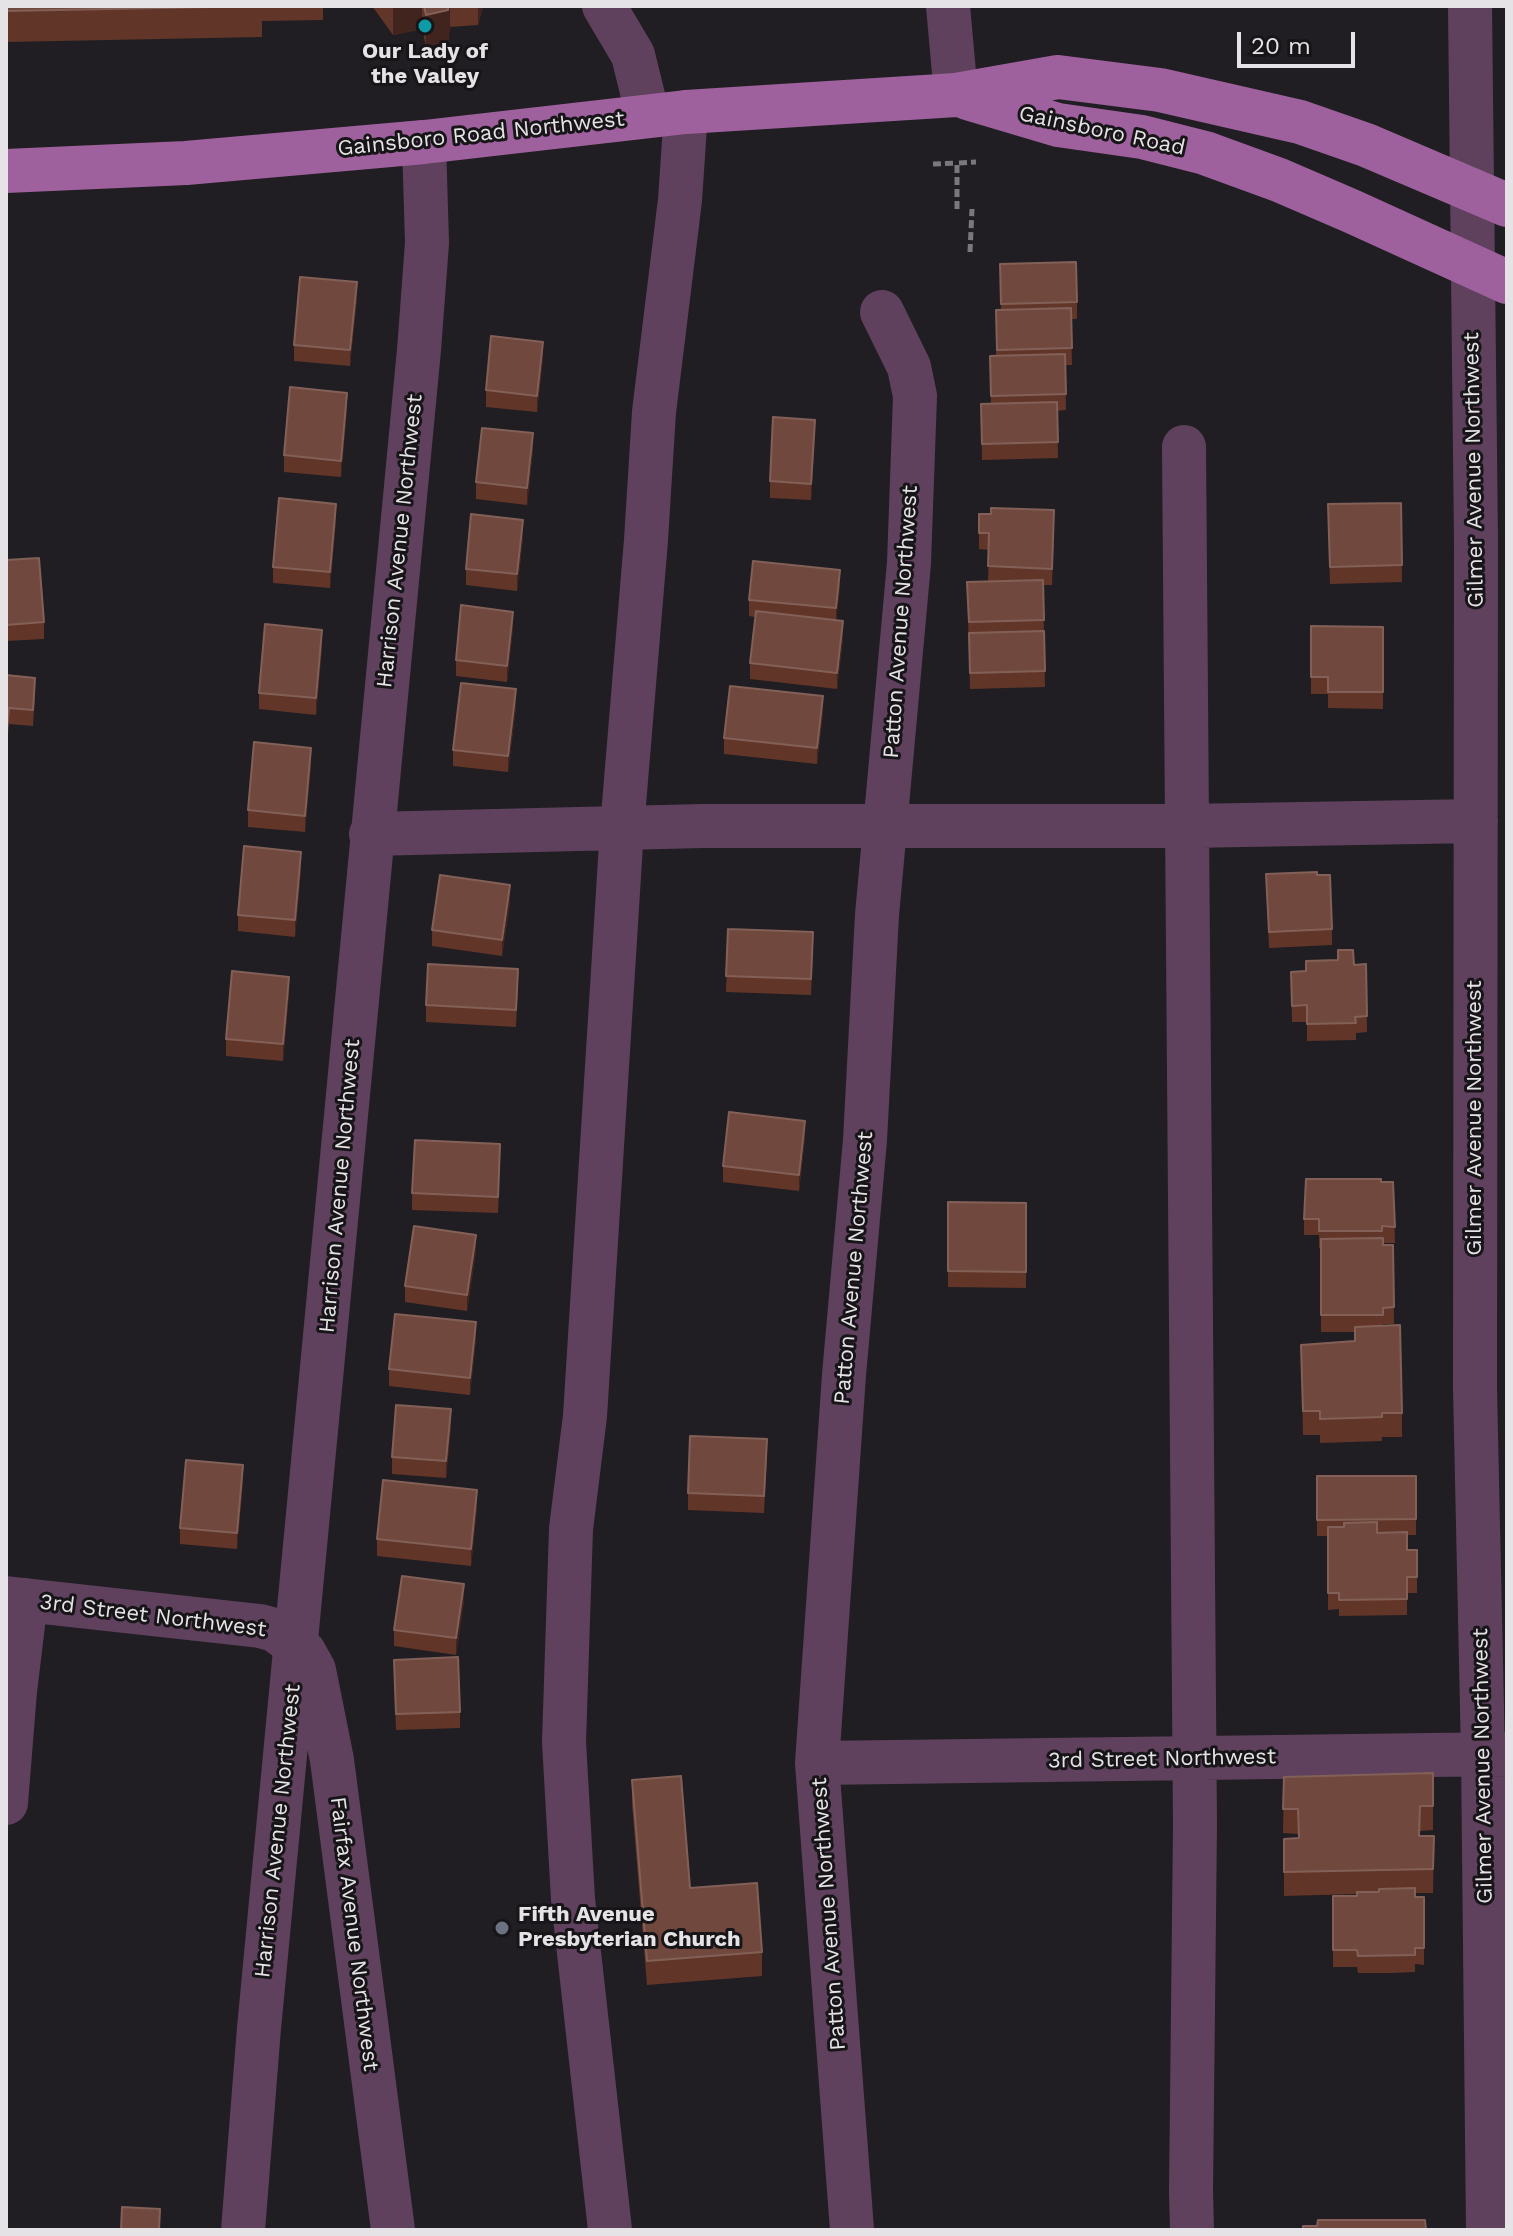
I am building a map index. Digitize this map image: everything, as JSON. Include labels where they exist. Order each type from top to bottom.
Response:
[{"type":"main road","name":"Gainsboro Road","points":[[956,95],[1058,77],[1160,90],[1300,122],[1366,145],[1489,197]]},
{"type":"main road","name":"Gainsboro Road Northwest","points":[[6,171],[186,163],[424,142],[667,114],[956,95]]},
{"type":"main road","name":"Gainsboro Road","points":[[956,95],[1058,125],[1142,137],[1205,153],[1322,198],[1489,274]]},
{"type":"street","points":[[604,6],[667,114],[680,200],[654,412],[622,828],[585,1416],[571,1529],[564,1742],[573,1899],[610,2230]]},
{"type":"street","points":[[948,6],[956,95]]},
{"type":"street","name":"Gilmer Avenue Northwest","points":[[1470,6],[1489,197],[1489,274],[1476,541],[1476,821],[1491,947],[1475,1388],[1495,1754],[1488,2230]]},
{"type":"street","name":"Harrison Avenue Northwest","points":[[243,2230],[262,1997],[424,289],[427,243],[424,142]]},
{"type":"street","name":"Patton Avenue Northwest","points":[[852,2230],[817,1763],[842,1405],[865,1140],[876,930],[909,563],[915,396],[909,367],[882,312]]},
{"type":"street","points":[[1184,447],[1193,1759],[1192,2230]]},
{"type":"street","points":[[371,834],[622,828],[1186,826],[1476,821]]},
{"type":"street","points":[[6,1803],[15,1691],[16,1599]]},
{"type":"street","name":"3rd Street Northwest","points":[[16,1599],[260,1626],[275,1630],[296,1644]]},
{"type":"street","name":"Fairfax Avenue Northwest","points":[[296,1644],[314,1670],[332,1760],[393,2230]]},
{"type":"street","name":"3rd Street Northwest","points":[[817,1763],[1495,1754]]},
{"type":"path","points":[[933,164],[976,162]]},
{"type":"path","points":[[957,163],[957,209]]},
{"type":"path","points":[[970,252],[972,209]]},
{"type":"building","points":[[6,6],[262,6],[6,11]]},
{"type":"building","points":[[424,6],[448,6],[448,10],[426,15]]},
{"type":"building","points":[[1076,262],[1077,302],[1001,304],[1000,264]]},
{"type":"building","points":[[300,277],[357,282],[350,350],[294,345]]},
{"type":"building","points":[[1071,308],[1072,348],[997,350],[996,310]]},
{"type":"building","points":[[491,336],[543,342],[537,396],[486,390]]},
{"type":"building","points":[[1065,354],[1066,394],[991,396],[990,356]]},
{"type":"building","points":[[290,387],[347,393],[341,461],[284,455]]},
{"type":"building","points":[[1057,402],[1058,442],[982,444],[981,404]]},
{"type":"building","points":[[773,417],[815,420],[811,484],[770,481]]},
{"type":"building","points":[[482,428],[533,433],[527,488],[476,482]]},
{"type":"building","points":[[279,498],[336,504],[330,572],[273,567]]},
{"type":"building","points":[[1401,503],[1402,565],[1330,567],[1328,504]]},
{"type":"building","points":[[991,508],[1054,510],[1052,569],[988,566],[989,533],[979,533],[979,514],[991,514]]},
{"type":"building","points":[[471,514],[523,520],[517,574],[466,569]]},
{"type":"building","points":[[39,558],[44,622],[6,625],[6,560]]},
{"type":"building","points":[[753,561],[840,570],[836,608],[749,600]]},
{"type":"building","points":[[1043,580],[1044,620],[969,622],[967,582]]},
{"type":"building","points":[[461,605],[513,612],[507,666],[456,660]]},
{"type":"building","points":[[756,611],[843,621],[837,673],[750,663]]},
{"type":"building","points":[[265,624],[322,630],[316,698],[259,693]]},
{"type":"building","points":[[1311,626],[1383,627],[1383,692],[1328,692],[1328,677],[1311,677]]},
{"type":"building","points":[[1044,631],[1045,671],[970,673],[969,633]]},
{"type":"building","points":[[6,675],[35,678],[33,710],[9,708],[6,741]]},
{"type":"building","points":[[461,683],[516,689],[508,756],[453,750]]},
{"type":"building","points":[[730,686],[823,696],[817,748],[724,738]]},
{"type":"building","points":[[254,742],[311,748],[305,816],[248,810]]},
{"type":"building","points":[[244,846],[301,852],[295,920],[238,915]]},
{"type":"building","points":[[1317,872],[1317,875],[1330,875],[1332,929],[1269,932],[1266,874]]},
{"type":"building","points":[[440,875],[510,885],[502,940],[432,930]]},
{"type":"building","points":[[728,929],[813,932],[811,979],[726,976]]},
{"type":"building","points":[[1338,950],[1353,950],[1354,965],[1366,964],[1367,1016],[1355,1017],[1356,1023],[1307,1024],[1307,1005],[1292,1006],[1291,972],[1306,971],[1306,961],[1338,960]]},
{"type":"building","points":[[428,964],[518,969],[516,1010],[426,1005]]},
{"type":"building","points":[[232,971],[289,977],[283,1044],[226,1039]]},
{"type":"building","points":[[729,1112],[805,1121],[799,1175],[723,1166]]},
{"type":"building","points":[[415,1140],[500,1144],[498,1197],[412,1193]]},
{"type":"building","points":[[1306,1179],[1381,1179],[1381,1182],[1393,1182],[1395,1227],[1382,1226],[1382,1231],[1319,1231],[1319,1219],[1304,1219]]},
{"type":"building","points":[[948,1202],[1026,1203],[1026,1272],[948,1271]]},
{"type":"building","points":[[414,1226],[476,1235],[467,1295],[405,1286]]},
{"type":"building","points":[[1383,1238],[1383,1245],[1393,1245],[1394,1307],[1383,1308],[1383,1315],[1321,1315],[1321,1239]]},
{"type":"building","points":[[395,1314],[476,1322],[470,1378],[389,1369]]},
{"type":"building","points":[[1400,1325],[1402,1413],[1382,1413],[1382,1417],[1320,1419],[1320,1411],[1303,1411],[1301,1345],[1355,1341],[1355,1327]]},
{"type":"building","points":[[396,1405],[451,1409],[446,1461],[392,1457]]},
{"type":"building","points":[[690,1436],[767,1439],[764,1496],[688,1493]]},
{"type":"building","points":[[186,1460],[243,1465],[237,1533],[180,1528]]},
{"type":"building","points":[[1317,1476],[1416,1476],[1416,1519],[1317,1520]]},
{"type":"building","points":[[383,1480],[477,1490],[471,1549],[377,1539]]},
{"type":"building","points":[[1377,1522],[1377,1533],[1407,1532],[1407,1550],[1417,1550],[1417,1577],[1407,1577],[1407,1599],[1339,1600],[1339,1593],[1328,1593],[1328,1527]]},
{"type":"building","points":[[402,1576],[464,1584],[456,1638],[394,1630]]},
{"type":"building","points":[[458,1657],[460,1712],[396,1714],[394,1660]]},
{"type":"building","points":[[1433,1773],[1433,1806],[1420,1806],[1419,1836],[1434,1836],[1433,1869],[1284,1872],[1284,1839],[1299,1838],[1298,1809],[1283,1809],[1284,1777]]},
{"type":"building","points":[[681,1776],[690,1888],[757,1883],[762,1952],[647,1961],[632,1780]]},
{"type":"building","points":[[1415,1888],[1415,1897],[1424,1897],[1424,1948],[1415,1948],[1415,1955],[1358,1956],[1357,1950],[1333,1950],[1333,1896],[1357,1896],[1357,1892],[1379,1892],[1379,1889]]},
{"type":"building","points":[[122,2207],[160,2209],[159,2230],[121,2230]]},
{"type":"building","points":[[1318,2220],[1425,2220],[1426,2230],[1303,2230],[1303,2226],[1317,2226]]},
{"type":"place","name":"Our Lady of the Valley","points":[[425,26]]},
{"type":"place","name":"Fifth Avenue Presbyterian Church","points":[[502,1928]]}]
